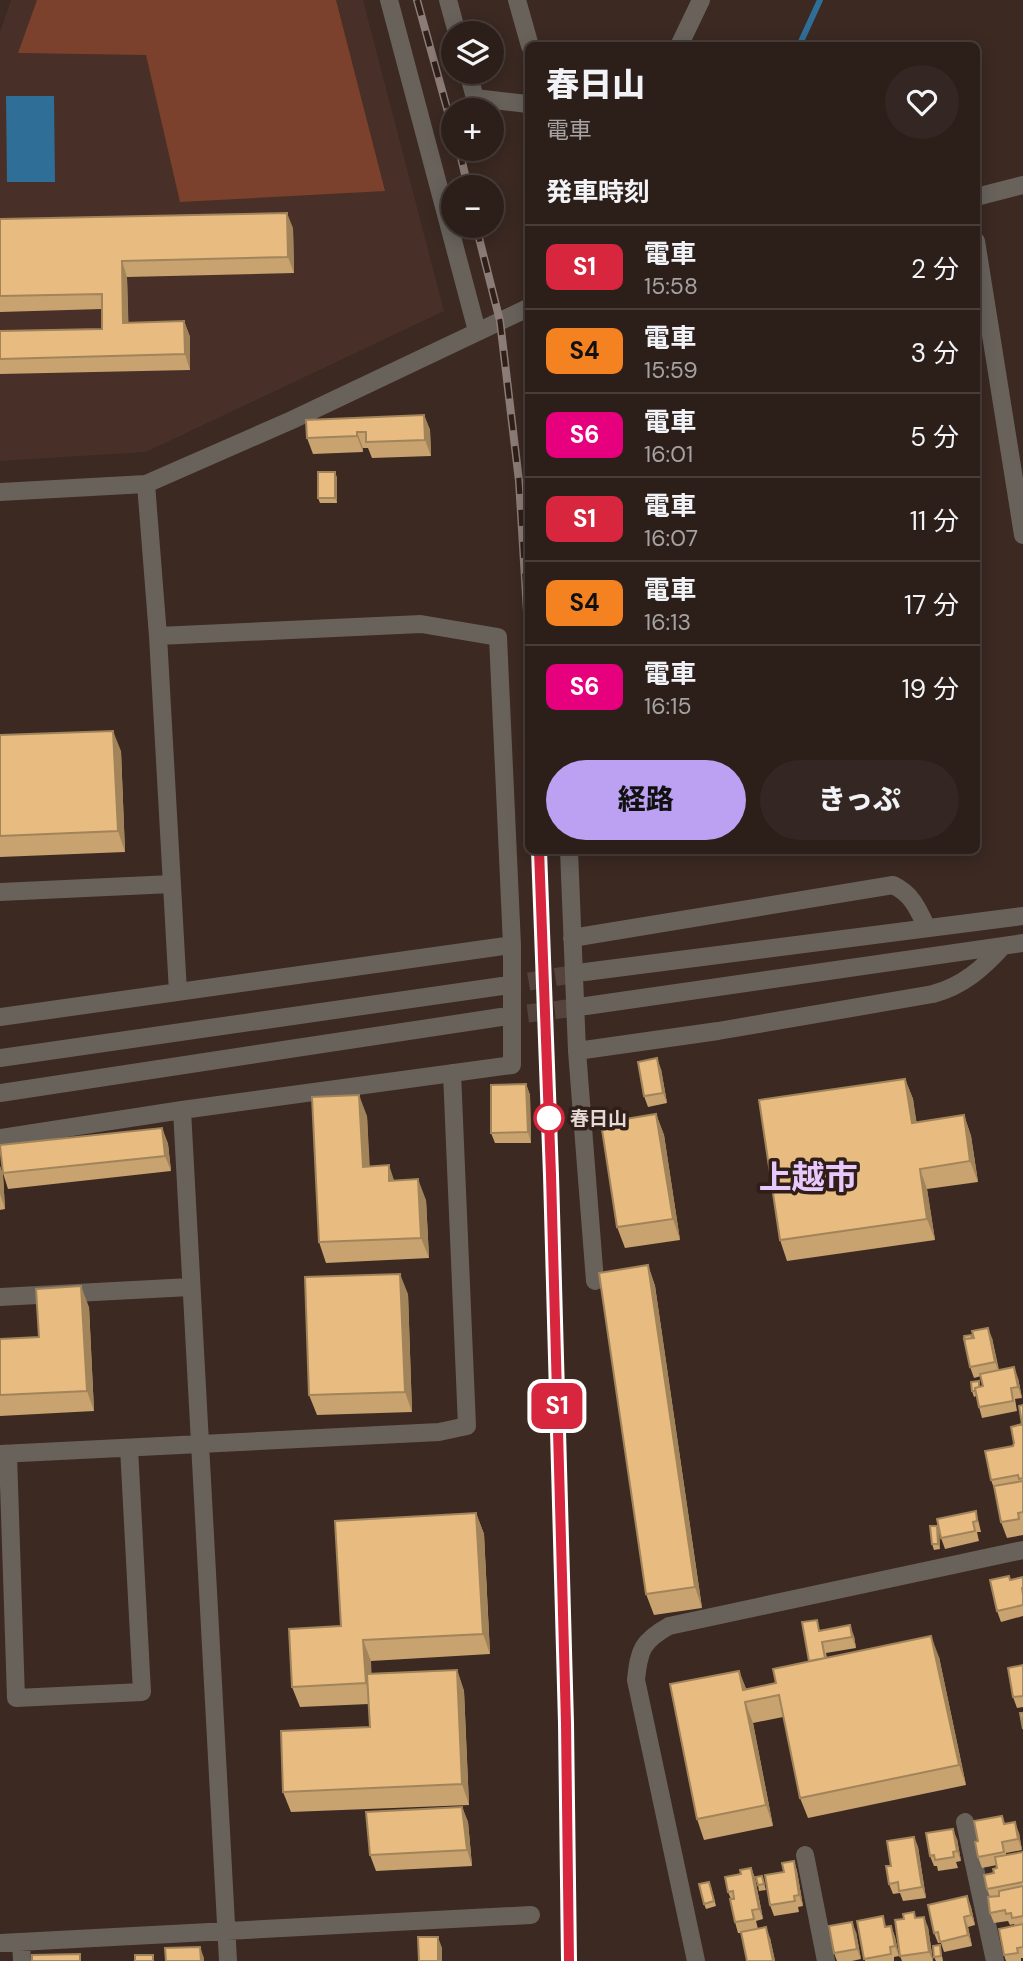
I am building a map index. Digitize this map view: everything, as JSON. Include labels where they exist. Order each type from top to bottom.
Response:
[{"type":"street","points":[[389,0],[477,331]]},
{"type":"street","points":[[448,0],[454,21]]},
{"type":"street","points":[[517,0],[529,42]]},
{"type":"street","points":[[681,42],[701,0]]},
{"type":"street","points":[[471,84],[475,97],[525,104]]},
{"type":"street","points":[[980,196],[1023,185]]},
{"type":"street","points":[[980,266],[1023,531]]},
{"type":"street","points":[[0,492],[146,484],[292,420],[525,309]]},
{"type":"street","points":[[146,484],[158,636],[178,992]]},
{"type":"street","points":[[0,1138],[512,1065],[512,945],[498,637],[421,624],[158,636]]},
{"type":"street","points":[[569,854],[577,1051],[595,1281]]},
{"type":"street","points":[[0,892],[172,884]]},
{"type":"street","points":[[572,938],[893,885],[904,890],[913,900],[927,928]]},
{"type":"street","points":[[585,972],[1023,916]]},
{"type":"street","points":[[586,1006],[1023,943]]},
{"type":"street","points":[[0,1017],[512,945]]},
{"type":"street","points":[[577,1051],[718,1031],[933,994],[953,989],[984,967],[1003,946]]},
{"type":"street","points":[[0,1058],[502,986]]},
{"type":"street","points":[[0,1093],[501,1017]]},
{"type":"street","points":[[129,1448],[142,1692],[16,1698],[4,1454],[439,1432],[467,1426],[452,1073]]},
{"type":"street","points":[[182,1110],[228,1961]]},
{"type":"street","points":[[0,1297],[190,1287]]},
{"type":"street","points":[[696,1961],[636,1680],[643,1645],[669,1626],[1023,1550]]},
{"type":"street","points":[[965,1822],[995,1961]]},
{"type":"street","points":[[806,1854],[826,1961]]},
{"type":"street","points":[[0,1943],[531,1915]]},
{"type":"street","points":[[21,1942],[22,1961]]},
{"type":"shaded area","points":[[11,0],[363,0],[444,311],[146,452],[0,461],[0,32]]},
{"type":"shaded area","points":[[37,0],[336,0],[385,191],[180,202],[146,55],[18,53]]},
{"type":"water","points":[[6,96],[54,96],[55,182],[7,182]]},
{"type":"building","points":[[287,213],[288,257],[122,261],[123,323],[184,321],[185,354],[0,359],[0,331],[102,329],[102,294],[0,296],[0,219]]},
{"type":"building","points":[[424,415],[425,440],[366,442],[366,432],[357,432],[357,436],[307,438],[306,420]]},
{"type":"building","points":[[318,472],[335,472],[335,498],[318,498]]},
{"type":"building","points":[[113,731],[118,831],[0,836],[0,735]]},
{"type":"building","points":[[657,1058],[663,1093],[644,1096],[638,1062]]},
{"type":"building","points":[[905,1079],[912,1123],[964,1115],[970,1161],[920,1169],[927,1219],[780,1240],[759,1100]]},
{"type":"building","name":"春日山","points":[[526,1084],[528,1132],[491,1133],[491,1085]]},
{"type":"building","points":[[359,1095],[363,1167],[389,1165],[389,1181],[418,1179],[421,1238],[319,1242],[312,1097]]},
{"type":"building","points":[[656,1114],[673,1219],[617,1227],[601,1123]]},
{"type":"building","points":[[162,1128],[165,1156],[3,1173],[0,1145]]},
{"type":"building","points":[[648,1265],[695,1587],[646,1594],[599,1273]]},
{"type":"building","points":[[400,1274],[405,1392],[309,1395],[305,1277]]},
{"type":"building","points":[[81,1286],[87,1391],[0,1395],[0,1339],[39,1337],[36,1289]]},
{"type":"building","points":[[988,1328],[995,1362],[970,1367],[964,1339],[974,1338],[972,1331]]},
{"type":"building","points":[[1014,1367],[1018,1387],[1011,1388],[1013,1401],[979,1407],[975,1388],[983,1386],[980,1374]]},
{"type":"building","points":[[979,1381],[979,1387],[972,1391],[971,1382]]},
{"type":"building","points":[[1023,1405],[1023,1478],[1019,1479],[1018,1475],[991,1480],[985,1451],[1013,1446],[1011,1427],[1022,1424],[1019,1406]]},
{"type":"building","points":[[1023,1481],[1023,1512],[1018,1513],[1019,1519],[1001,1522],[994,1486]]},
{"type":"building","points":[[976,1511],[977,1521],[973,1522],[975,1531],[941,1538],[937,1519]]},
{"type":"building","points":[[476,1513],[483,1634],[363,1640],[366,1683],[292,1687],[289,1629],[341,1626],[335,1521]]},
{"type":"building","points":[[930,1526],[937,1526],[938,1544],[932,1544]]},
{"type":"building","points":[[1009,1576],[1010,1580],[1023,1577],[1023,1605],[997,1611],[990,1580]]},
{"type":"building","points":[[817,1620],[819,1631],[850,1625],[852,1637],[822,1642],[825,1658],[809,1661],[802,1622]]},
{"type":"building","points":[[931,1636],[959,1765],[800,1798],[779,1695],[745,1702],[766,1805],[697,1819],[670,1684],[739,1671],[743,1690],[776,1683],[773,1669]]},
{"type":"building","points":[[1023,1665],[1023,1696],[1013,1697],[1008,1668]]},
{"type":"building","points":[[457,1670],[462,1784],[283,1792],[281,1731],[370,1727],[367,1674]]},
{"type":"building","points":[[462,1807],[467,1850],[370,1855],[366,1812]]},
{"type":"building","points":[[1002,1816],[1004,1824],[1015,1822],[1018,1839],[1002,1842],[1004,1852],[978,1857],[974,1821]]},
{"type":"building","points":[[953,1829],[957,1851],[953,1852],[954,1857],[935,1860],[934,1855],[930,1856],[926,1833]]},
{"type":"building","points":[[914,1837],[922,1887],[899,1891],[898,1882],[889,1884],[886,1866],[891,1866],[887,1841]]},
{"type":"building","points":[[1023,1852],[1023,1882],[987,1889],[984,1875],[994,1873],[993,1869],[997,1868],[995,1857]]},
{"type":"building","points":[[794,1861],[799,1895],[794,1896],[795,1901],[770,1905],[765,1875],[784,1872],[782,1863]]},
{"type":"building","points":[[751,1868],[759,1909],[752,1910],[754,1919],[735,1922],[730,1899],[734,1899],[733,1891],[728,1892],[725,1877],[741,1874],[740,1870]]},
{"type":"building","points":[[762,1876],[764,1884],[758,1885],[756,1877]]},
{"type":"building","points":[[709,1882],[714,1901],[704,1904],[699,1884]]},
{"type":"building","points":[[1023,1886],[1023,1916],[1012,1918],[1011,1913],[1006,1914],[1005,1910],[990,1913],[988,1897],[999,1896],[999,1891]]},
{"type":"building","points":[[967,1896],[971,1915],[964,1917],[968,1935],[940,1942],[938,1932],[934,1933],[928,1905]]},
{"type":"building","points":[[914,1912],[915,1918],[924,1917],[929,1952],[900,1956],[895,1920],[904,1919],[903,1914]]},
{"type":"building","points":[[883,1916],[885,1927],[891,1926],[895,1946],[890,1947],[891,1954],[864,1959],[857,1921]]},
{"type":"building","points":[[852,1922],[857,1949],[834,1953],[829,1926]]},
{"type":"building","points":[[1023,1924],[1023,1947],[1017,1948],[1018,1953],[1004,1955],[999,1929]]},
{"type":"building","points":[[766,1927],[773,1961],[747,1961],[741,1932]]},
{"type":"building","points":[[418,1937],[438,1937],[438,1961],[419,1961]]},
{"type":"building","points":[[940,1945],[941,1956],[934,1957],[933,1946]]},
{"type":"building","points":[[200,1947],[201,1961],[166,1961],[165,1948]]},
{"type":"building","points":[[80,1954],[80,1961],[32,1961],[32,1955]]},
{"type":"building","points":[[135,1955],[153,1955],[153,1961],[135,1961]]},
{"type":"waterway","points":[[801,42],[820,0]]},
{"type":"tunnel","points":[[502,986],[585,972]]},
{"type":"tunnel","points":[[501,1017],[586,1006]]},
{"type":"railway","points":[[417,0],[444,98]]},
{"type":"railway","points":[[462,161],[465,175]]},
{"type":"railway","points":[[479,238],[500,321],[519,481],[525,579]]},
{"type":"railway","points":[[538,854],[549,1120],[566,1723],[569,1961]]},
{"type":"train","name":"S1","points":[[539,854],[566,1723],[569,1961]]},
{"type":"place","name":"春日山","points":[[549,1118]]},
{"type":"district","name":"上越市","points":[[808,1177]]}]
